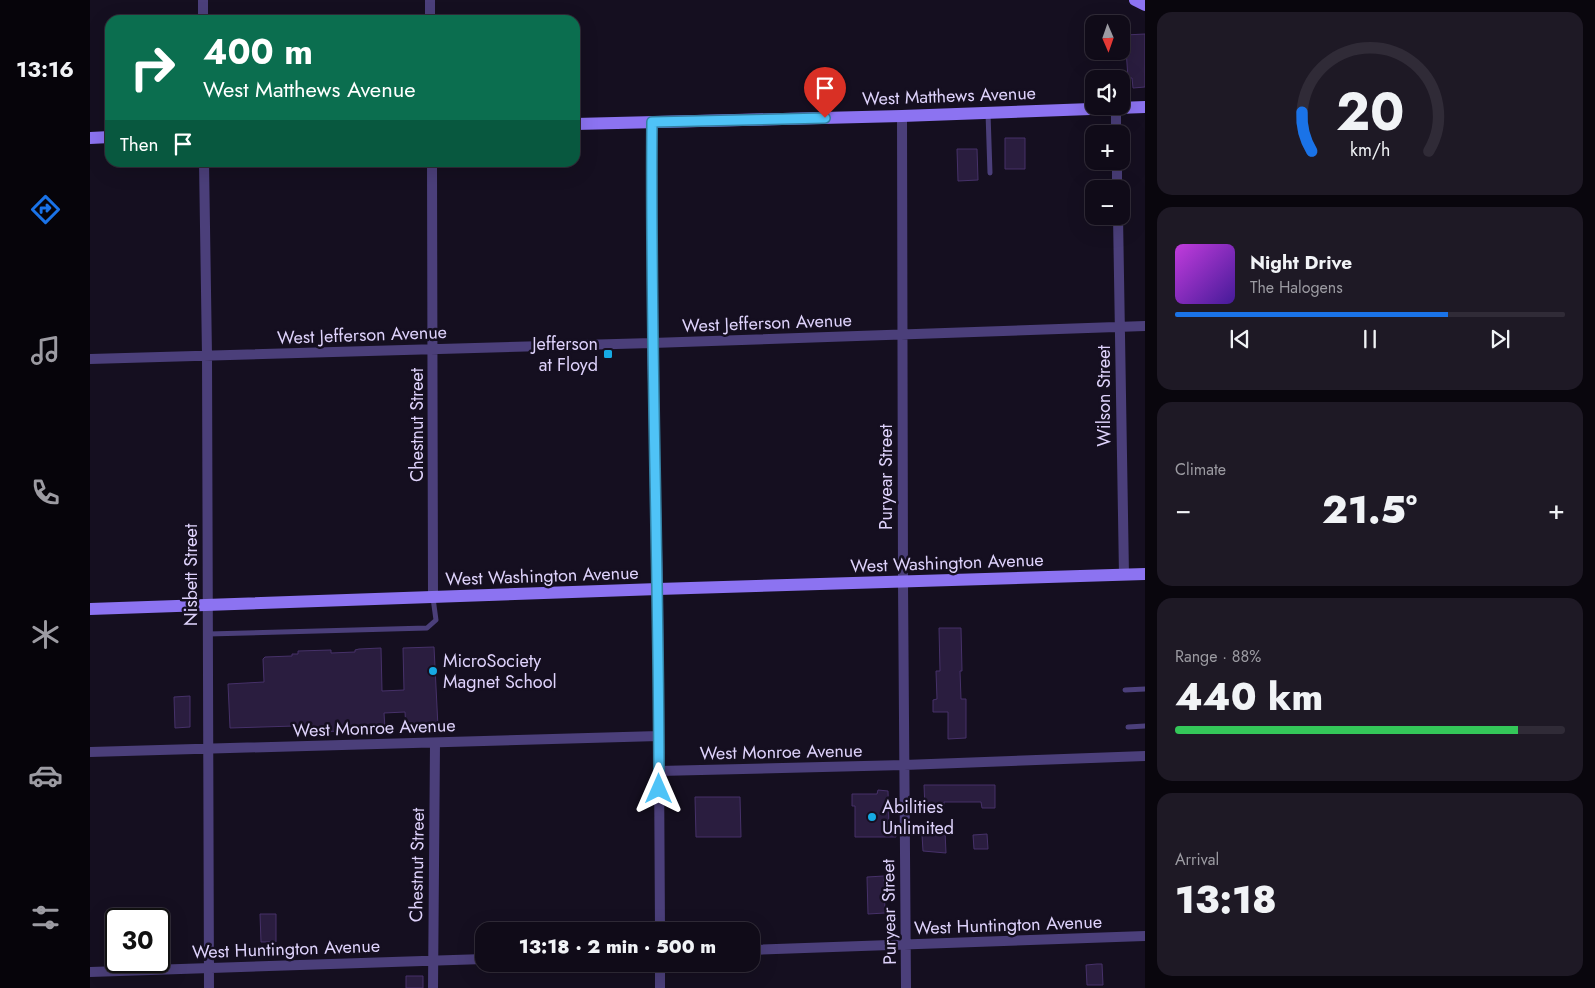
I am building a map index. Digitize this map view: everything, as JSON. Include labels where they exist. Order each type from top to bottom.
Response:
[{"type":"street","points":[[203,0],[203,15]]},
{"type":"street","points":[[429,15],[430,0]]},
{"type":"street","points":[[1135,0],[1145,5]]},
{"type":"street","name":"West Matthews Avenue","points":[[1130,108],[1145,107]]},
{"type":"street","name":"West Matthews Avenue","points":[[580,124],[1085,109]]},
{"type":"street","name":"Puryear Street","points":[[902,116],[906,988]]},
{"type":"street","points":[[652,122],[652,343],[658,589],[660,922]]},
{"type":"street","points":[[90,138],[105,137]]},
{"type":"street","name":"Nisbett Street","points":[[204,167],[207,355],[208,988]]},
{"type":"street","name":"Chestnut Street","points":[[432,167],[433,597]]},
{"type":"street","name":"Wilson Street","points":[[1118,225],[1120,444],[1124,575]]},
{"type":"street","name":"West Jefferson Avenue","points":[[90,358],[652,343],[1145,326]]},
{"type":"street","name":"West Washington Avenue","points":[[90,609],[1145,574]]},
{"type":"street","name":"West Monroe Avenue","points":[[90,752],[658,736]]},
{"type":"street","name":"Chestnut Street","points":[[433,988],[435,743]]},
{"type":"street","name":"West Monroe Avenue","points":[[659,771],[904,765],[1145,756]]},
{"type":"street","name":"West Huntington Avenue","points":[[760,950],[1145,936]]},
{"type":"street","name":"West Huntington Avenue","points":[[90,972],[475,959]]},
{"type":"street","points":[[660,972],[660,988]]},
{"type":"lane","points":[[988,113],[990,173]]},
{"type":"lane","points":[[207,634],[428,628],[436,620],[433,597]]},
{"type":"lane","points":[[1126,690],[1145,689]]},
{"type":"lane","points":[[1128,727],[1145,726]]},
{"type":"building","points":[[1145,34],[1145,87],[1133,88],[1130,70],[1127,70],[1127,60],[1130,60],[1130,35]]},
{"type":"building","points":[[1005,138],[1025,138],[1025,169],[1005,169]]},
{"type":"building","points":[[957,149],[977,149],[978,180],[958,181]]},
{"type":"building","points":[[939,628],[961,628],[961,699],[966,699],[966,738],[948,739],[948,712],[933,712],[933,700],[937,699],[936,671],[940,671]]},
{"type":"building","points":[[434,647],[438,727],[406,729],[405,712],[384,713],[385,729],[295,733],[295,726],[230,728],[228,684],[264,682],[263,659],[265,657],[292,656],[292,654],[298,654],[298,651],[331,650],[331,653],[381,648],[382,691],[404,690],[403,648]]},
{"type":"building","points":[[190,696],[190,727],[175,728],[174,697]]},
{"type":"building","points":[[924,785],[995,785],[995,808],[982,808],[981,802],[944,802],[944,807],[925,808]]},
{"type":"building","name":"Abilities Unlimited","points":[[878,790],[888,791],[889,828],[895,828],[896,837],[855,837],[855,806],[852,806],[852,794],[877,794]]},
{"type":"building","points":[[695,797],[740,797],[741,837],[696,837]]},
{"type":"building","points":[[945,831],[946,853],[923,851],[922,835],[931,835],[931,832]]},
{"type":"building","points":[[987,834],[988,849],[974,849],[973,835]]},
{"type":"building","points":[[884,876],[885,913],[868,914],[867,877]]},
{"type":"building","points":[[260,914],[276,914],[276,942],[261,942]]},
{"type":"building","points":[[1102,964],[1103,985],[1087,985],[1086,965]]},
{"type":"building","points":[[406,976],[423,976],[423,988],[406,988]]},
{"type":"place","name":"Jefferson at Floyd","points":[[608,354]]},
{"type":"place","name":"MicroSociety Magnet School","points":[[433,671]]},
{"type":"place","name":"Abilities Unlimited","points":[[872,817]]},
{"type":"route","points":[[659,789],[658,589],[652,343],[652,122],[825,118]]}]
